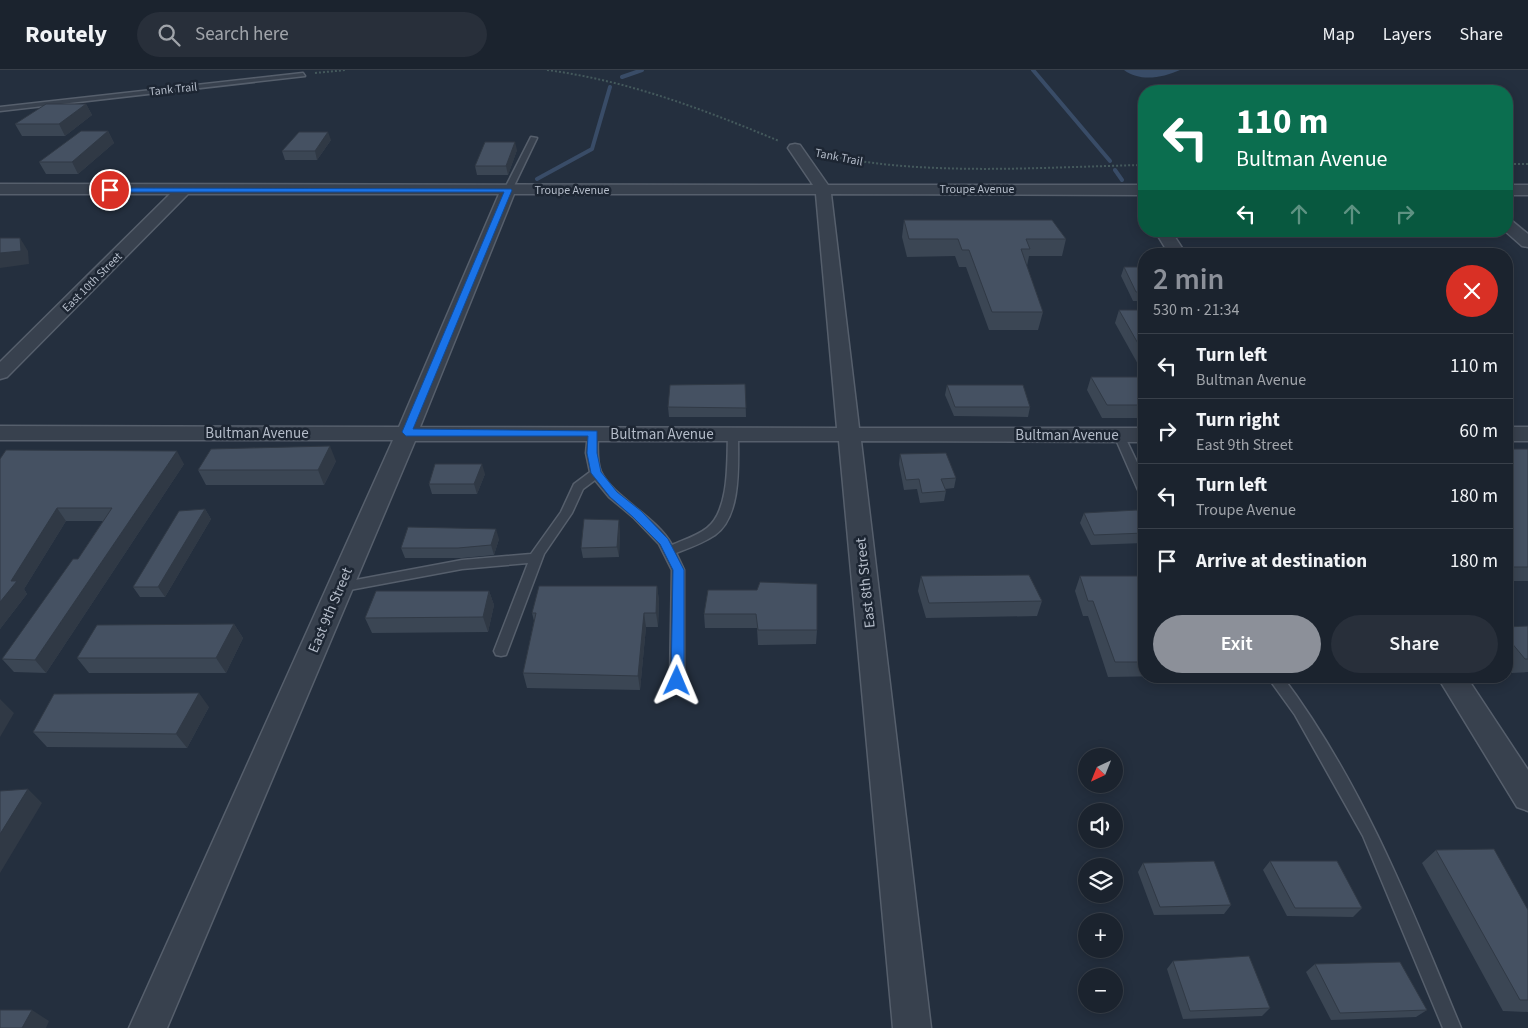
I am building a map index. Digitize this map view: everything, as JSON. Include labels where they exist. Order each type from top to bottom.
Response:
[{"type":"street","name":"East 8th Street","points":[[795,148],[823,189],[912,1028]]},
{"type":"street","name":"Troupe Avenue","points":[[0,189],[823,189],[1138,194]]},
{"type":"street","name":"East 10th Street","points":[[0,373],[183,190]]},
{"type":"street","name":"East 9th Street","points":[[148,1028],[340,587],[508,190]]},
{"type":"street","points":[[1513,190],[1528,190]]},
{"type":"street","points":[[1513,230],[1528,242]]},
{"type":"street","points":[[1167,237],[1174,248]]},
{"type":"street","name":"Bultman Avenue","points":[[0,433],[406,432],[1138,435]]},
{"type":"street","points":[[1513,434],[1528,434]]},
{"type":"street","points":[[1455,683],[1528,797]]},
{"type":"lane","name":"Tank Trail","points":[[0,108],[303,75]]},
{"type":"lane","points":[[508,190],[533,138]]},
{"type":"lane","points":[[593,433],[592,453],[596,473],[613,494],[637,514],[664,542],[678,570],[677,681]]},
{"type":"lane","points":[[669,551],[714,530],[726,508],[732,479],[733,434]]},
{"type":"lane","points":[[1118,435],[1138,477]]},
{"type":"lane","points":[[502,651],[536,558],[566,513],[578,487],[596,473]]},
{"type":"lane","points":[[340,587],[502,559],[536,558]]},
{"type":"lane","points":[[1279,683],[1300,711],[1369,832],[1452,1028]]},
{"type":"path","points":[[303,75],[346,70]]},
{"type":"path","name":"Tank Trail","points":[[547,70],[574,73],[633,86],[704,109],[795,148],[851,161],[907,166],[979,168],[1138,165]]},
{"type":"path","points":[[1513,164],[1528,164]]},
{"type":"water","points":[[1124,70],[1180,70],[1151,78],[1130,74]]},
{"type":"building","points":[[46,104],[86,104],[59,124],[15,124]]},
{"type":"building","points":[[81,131],[108,131],[72,162],[39,162]]},
{"type":"building","points":[[299,132],[328,132],[315,151],[282,151]]},
{"type":"building","points":[[485,142],[515,142],[506,166],[475,166]]},
{"type":"building","points":[[904,220],[1052,220],[1066,239],[1026,239],[1030,249],[1021,249],[1043,312],[992,312],[969,250],[962,250],[958,239],[909,239]]},
{"type":"building","points":[[0,238],[20,238],[21,251],[0,253]]},
{"type":"building","points":[[1124,267],[1138,267],[1138,292],[1136,292]]},
{"type":"building","points":[[1119,310],[1138,310],[1138,343]]},
{"type":"building","points":[[1091,377],[1138,377],[1138,405],[1107,405]]},
{"type":"building","points":[[745,384],[746,408],[668,407],[670,385]]},
{"type":"building","points":[[947,385],[1023,385],[1030,407],[955,407]]},
{"type":"building","points":[[330,446],[318,470],[198,470],[211,449]]},
{"type":"building","points":[[1513,449],[1528,449],[1528,567],[1513,567]]},
{"type":"building","points":[[6,450],[177,451],[35,660],[2,659],[73,559],[78,559],[112,508],[57,508],[11,581],[17,581],[0,602],[0,459]]},
{"type":"building","points":[[946,453],[956,478],[941,479],[946,491],[922,493],[919,479],[906,480],[900,454]]},
{"type":"building","points":[[435,464],[482,464],[474,484],[429,484]]},
{"type":"building","points":[[205,509],[158,587],[133,587],[179,511]]},
{"type":"building","points":[[1137,510],[1138,533],[1094,535],[1084,513]]},
{"type":"building","points":[[584,519],[619,520],[617,547],[581,548]]},
{"type":"building","points":[[408,527],[496,529],[491,545],[458,548],[401,548]]},
{"type":"building","points":[[1029,575],[1042,601],[929,603],[921,576]]},
{"type":"building","points":[[1080,576],[1138,576],[1138,662],[1115,662],[1093,601],[1088,601]]},
{"type":"building","points":[[760,582],[817,584],[817,630],[758,630],[756,614],[704,614],[708,590],[757,590]]},
{"type":"building","points":[[539,586],[657,586],[656,613],[644,613],[638,676],[523,673],[536,613],[532,613]]},
{"type":"building","points":[[376,591],[489,591],[483,617],[365,618]]},
{"type":"building","points":[[234,624],[216,658],[77,658],[97,625]]},
{"type":"building","points":[[1528,626],[1528,659],[1525,659],[1513,644],[1513,627]]},
{"type":"building","points":[[199,693],[176,734],[33,732],[54,694]]},
{"type":"building","points":[[28,789],[0,834],[0,791]]},
{"type":"building","points":[[1494,849],[1528,910],[1528,1000],[1520,1000],[1436,850]]},
{"type":"building","points":[[1214,861],[1231,905],[1160,907],[1143,863]]},
{"type":"building","points":[[1270,861],[1337,861],[1362,908],[1295,908]]},
{"type":"building","points":[[1249,956],[1270,1008],[1190,1011],[1173,961]]},
{"type":"building","points":[[1400,962],[1427,1010],[1340,1013],[1315,964]]},
{"type":"building","points":[[0,1010],[32,1010],[22,1028],[0,1028]]},
{"type":"waterway","points":[[622,77],[642,70]]},
{"type":"waterway","points":[[1033,70],[1110,161]]},
{"type":"waterway","points":[[537,179],[592,149],[610,87]]},
{"type":"waterway","points":[[1115,170],[1122,180]]},
{"type":"route","points":[[110,190],[508,190],[406,432],[593,433],[592,453],[596,473],[613,494],[637,514],[664,542],[678,570],[677,681]]}]
